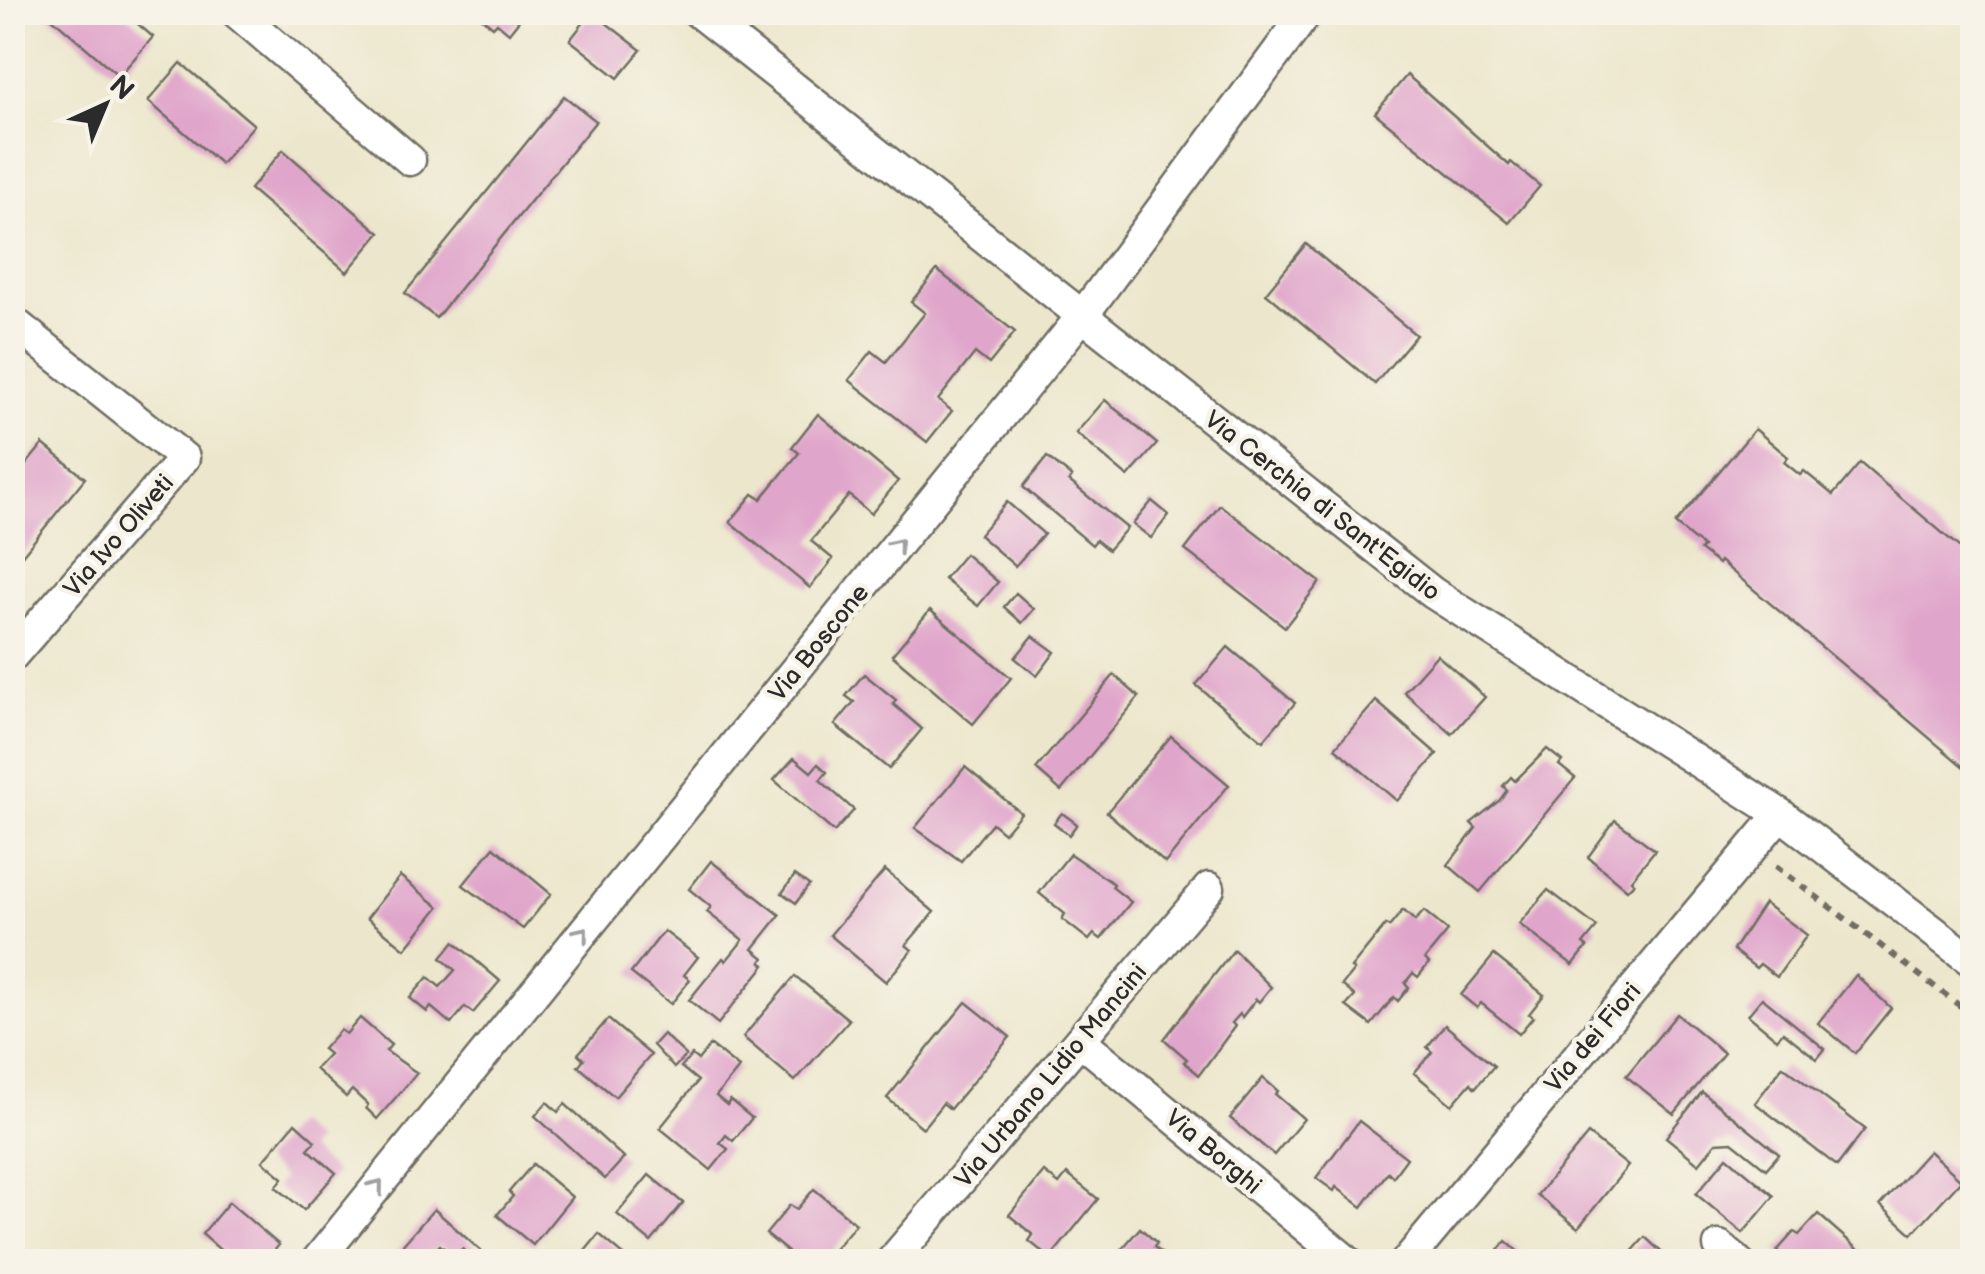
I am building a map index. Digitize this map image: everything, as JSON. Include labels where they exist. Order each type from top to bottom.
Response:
[{"type":"street","points":[[236,12],[410,160]]},
{"type":"street","name":"Via Cerchia di Sant'Egidio","points":[[698,12],[1432,593],[1780,814],[1972,962]]},
{"type":"street","name":"Via Boscone","points":[[316,1262],[1083,316],[1308,12]]},
{"type":"street","name":"Via Ivo Oliveti","points":[[12,321],[184,458],[12,656]]},
{"type":"street","name":"Via dei Fiori","points":[[1406,1262],[1780,814]]},
{"type":"street","name":"Via Urbano Lidio Mancini","points":[[892,1262],[1209,888]]},
{"type":"street","name":"Via Borghi","points":[[1080,1040],[1348,1262]]},
{"type":"path","points":[[1751,847],[1972,1015]]},
{"type":"building","points":[[45,12],[124,12],[153,37],[119,76]]},
{"type":"building","points":[[475,12],[513,12],[520,19],[509,33],[497,23],[493,27]]},
{"type":"building","points":[[592,12],[641,50],[618,78],[570,40]]},
{"type":"building","points":[[181,63],[254,125],[221,164],[148,101]]},
{"type":"building","points":[[1407,75],[1509,165],[1511,162],[1540,186],[1509,223],[1375,113]]},
{"type":"building","points":[[564,96],[596,121],[436,318],[405,293]]},
{"type":"building","points":[[283,150],[380,233],[347,272],[250,189]]},
{"type":"building","points":[[1306,244],[1416,335],[1375,384],[1266,293]]},
{"type":"building","points":[[937,270],[1015,332],[989,364],[975,353],[938,400],[952,411],[927,442],[849,380],[872,351],[886,362],[925,313],[911,302]]},
{"type":"building","points":[[1105,400],[1157,444],[1128,477],[1076,433]]},
{"type":"building","points":[[818,414],[898,481],[871,514],[849,495],[811,541],[833,559],[810,588],[730,522],[753,494],[761,499],[799,453],[792,447]]},
{"type":"building","points":[[1755,429],[1788,457],[1784,462],[1800,475],[1804,471],[1833,495],[1860,463],[1972,558],[1972,774],[1720,561],[1718,564],[1700,550],[1703,547],[1675,524]]},
{"type":"building","points":[[43,444],[85,478],[12,568],[12,482]]},
{"type":"building","points":[[1047,457],[1072,477],[1069,481],[1127,528],[1108,550],[1096,540],[1092,545],[1023,487]]},
{"type":"building","points":[[1152,501],[1169,515],[1151,538],[1133,524]]},
{"type":"building","points":[[1007,502],[1044,534],[1015,566],[979,535]]},
{"type":"building","points":[[1220,505],[1320,582],[1285,627],[1185,550]]},
{"type":"building","points":[[965,554],[998,582],[978,606],[944,579]]},
{"type":"building","points":[[1016,593],[1034,609],[1022,623],[1004,607]]},
{"type":"building","points":[[930,610],[1011,678],[973,724],[892,655]]},
{"type":"building","points":[[1033,636],[1055,652],[1037,676],[1015,658]]},
{"type":"building","points":[[1228,647],[1295,703],[1263,741],[1196,685]]},
{"type":"building","points":[[1437,655],[1485,697],[1452,734],[1404,692]]},
{"type":"building","points":[[864,674],[896,700],[893,704],[922,729],[889,769],[835,725],[854,702],[846,696]]},
{"type":"building","points":[[1114,675],[1139,697],[1061,791],[1036,769]]},
{"type":"building","points":[[1376,701],[1437,754],[1397,801],[1335,748]]},
{"type":"building","points":[[1171,736],[1229,785],[1165,863],[1107,812]]},
{"type":"building","points":[[1547,749],[1575,778],[1480,892],[1448,865],[1476,828],[1471,823],[1500,800],[1507,790],[1503,786],[1511,777],[1515,781]]},
{"type":"building","points":[[794,758],[811,772],[818,764],[827,772],[820,780],[854,810],[834,832],[774,780]]},
{"type":"building","points":[[965,767],[1021,813],[1004,833],[992,823],[961,861],[915,828]]},
{"type":"building","points":[[1062,813],[1077,824],[1069,835],[1054,823]]},
{"type":"building","points":[[1615,820],[1655,850],[1627,890],[1588,857]]},
{"type":"building","points":[[494,847],[551,894],[523,929],[463,885]]},
{"type":"building","points":[[1070,854],[1114,884],[1112,887],[1131,902],[1101,939],[1094,934],[1089,940],[1062,919],[1065,914],[1039,893]]},
{"type":"building","points":[[711,861],[780,915],[753,949],[764,958],[761,962],[765,965],[718,1024],[689,1000],[743,940],[707,912],[711,907],[689,889]]},
{"type":"building","points":[[885,870],[934,912],[906,945],[912,950],[886,982],[830,935]]},
{"type":"building","points":[[795,875],[809,885],[796,903],[782,893]]},
{"type":"building","points":[[400,876],[439,907],[405,949],[367,918]]},
{"type":"building","points":[[1548,890],[1597,927],[1573,965],[1519,924]]},
{"type":"building","points":[[1764,903],[1807,935],[1777,977],[1760,964],[1756,968],[1733,950]]},
{"type":"building","points":[[1403,910],[1415,921],[1424,911],[1448,931],[1425,959],[1429,963],[1418,977],[1413,973],[1405,983],[1409,987],[1398,1001],[1394,997],[1371,1025],[1346,1006],[1355,996],[1342,985],[1354,970],[1351,968]]},
{"type":"building","points":[[664,931],[698,957],[684,975],[690,980],[671,1004],[631,973]]},
{"type":"building","points":[[454,942],[500,981],[473,1013],[465,1007],[451,1024],[431,1007],[427,1012],[410,998],[428,977],[440,987],[455,970],[441,958]]},
{"type":"building","points":[[1234,950],[1271,987],[1232,1023],[1235,1026],[1199,1075],[1164,1039]]},
{"type":"building","points":[[1494,955],[1544,995],[1519,1034],[1481,1003],[1477,1008],[1461,995]]},
{"type":"building","points":[[1856,975],[1891,1008],[1855,1053],[1818,1023]]},
{"type":"building","points":[[795,976],[849,1020],[795,1081],[743,1037]]},
{"type":"building","points":[[1762,998],[1825,1049],[1817,1059],[1783,1032],[1777,1039],[1748,1015]]},
{"type":"building","points":[[966,1002],[1010,1037],[950,1109],[943,1103],[923,1128],[887,1098]]},
{"type":"building","points":[[1677,1014],[1724,1053],[1674,1114],[1626,1076]]},
{"type":"building","points":[[360,1018],[391,1045],[386,1051],[417,1073],[377,1119],[352,1090],[346,1097],[315,1069],[329,1054],[323,1049],[340,1030],[346,1034]]},
{"type":"building","points":[[608,1019],[651,1055],[615,1097],[578,1066],[584,1059],[578,1054]]},
{"type":"building","points":[[1445,1025],[1494,1066],[1475,1088],[1471,1083],[1452,1105],[1414,1073],[1432,1052],[1427,1047]]},
{"type":"building","points":[[663,1034],[686,1055],[674,1068],[653,1045]]},
{"type":"building","points":[[710,1045],[739,1068],[716,1096],[727,1105],[730,1100],[752,1118],[733,1141],[726,1135],[720,1143],[728,1149],[711,1170],[660,1128],[698,1081],[681,1067],[692,1055],[698,1060]]},
{"type":"building","points":[[1783,1066],[1865,1129],[1837,1166],[1755,1103]]},
{"type":"building","points":[[1263,1078],[1304,1119],[1274,1155],[1230,1118]]},
{"type":"building","points":[[1702,1092],[1779,1154],[1766,1169],[1732,1142],[1716,1143],[1699,1164],[1666,1137]]},
{"type":"building","points":[[547,1102],[558,1112],[565,1104],[624,1158],[605,1179],[535,1116]]},
{"type":"building","points":[[1359,1121],[1407,1158],[1393,1177],[1388,1172],[1362,1207],[1336,1187],[1334,1191],[1316,1178]]},
{"type":"building","points":[[295,1123],[315,1141],[308,1149],[336,1173],[304,1210],[276,1187],[283,1178],[263,1161]]},
{"type":"building","points":[[1588,1134],[1628,1166],[1578,1228],[1537,1195]]},
{"type":"building","points":[[1929,1151],[1961,1180],[1912,1234],[1880,1205]]},
{"type":"building","points":[[1727,1157],[1774,1196],[1743,1233],[1696,1194]]},
{"type":"building","points":[[533,1164],[572,1197],[533,1245],[497,1215],[513,1196],[509,1192]]},
{"type":"building","points":[[1044,1172],[1059,1184],[1067,1174],[1098,1199],[1050,1258],[1029,1241],[1033,1235],[1009,1215]]},
{"type":"building","points":[[649,1175],[683,1203],[651,1242],[617,1214]]},
{"type":"building","points":[[814,1189],[856,1224],[830,1254],[840,1262],[800,1262],[766,1234],[790,1205],[797,1209]]},
{"type":"building","points":[[229,1202],[279,1245],[266,1260],[263,1257],[259,1262],[234,1262],[202,1234]]},
{"type":"building","points":[[434,1209],[493,1262],[467,1262],[471,1257],[462,1249],[454,1257],[440,1245],[424,1262],[388,1262]]},
{"type":"building","points":[[1818,1214],[1859,1250],[1849,1262],[1789,1262],[1777,1251]]},
{"type":"building","points":[[1140,1228],[1172,1262],[1120,1262],[1126,1254],[1121,1250]]},
{"type":"building","points":[[599,1234],[632,1262],[576,1262]]},
{"type":"building","points":[[1645,1237],[1672,1262],[1623,1262]]},
{"type":"building","points":[[1506,1241],[1530,1262],[1491,1259]]}]
